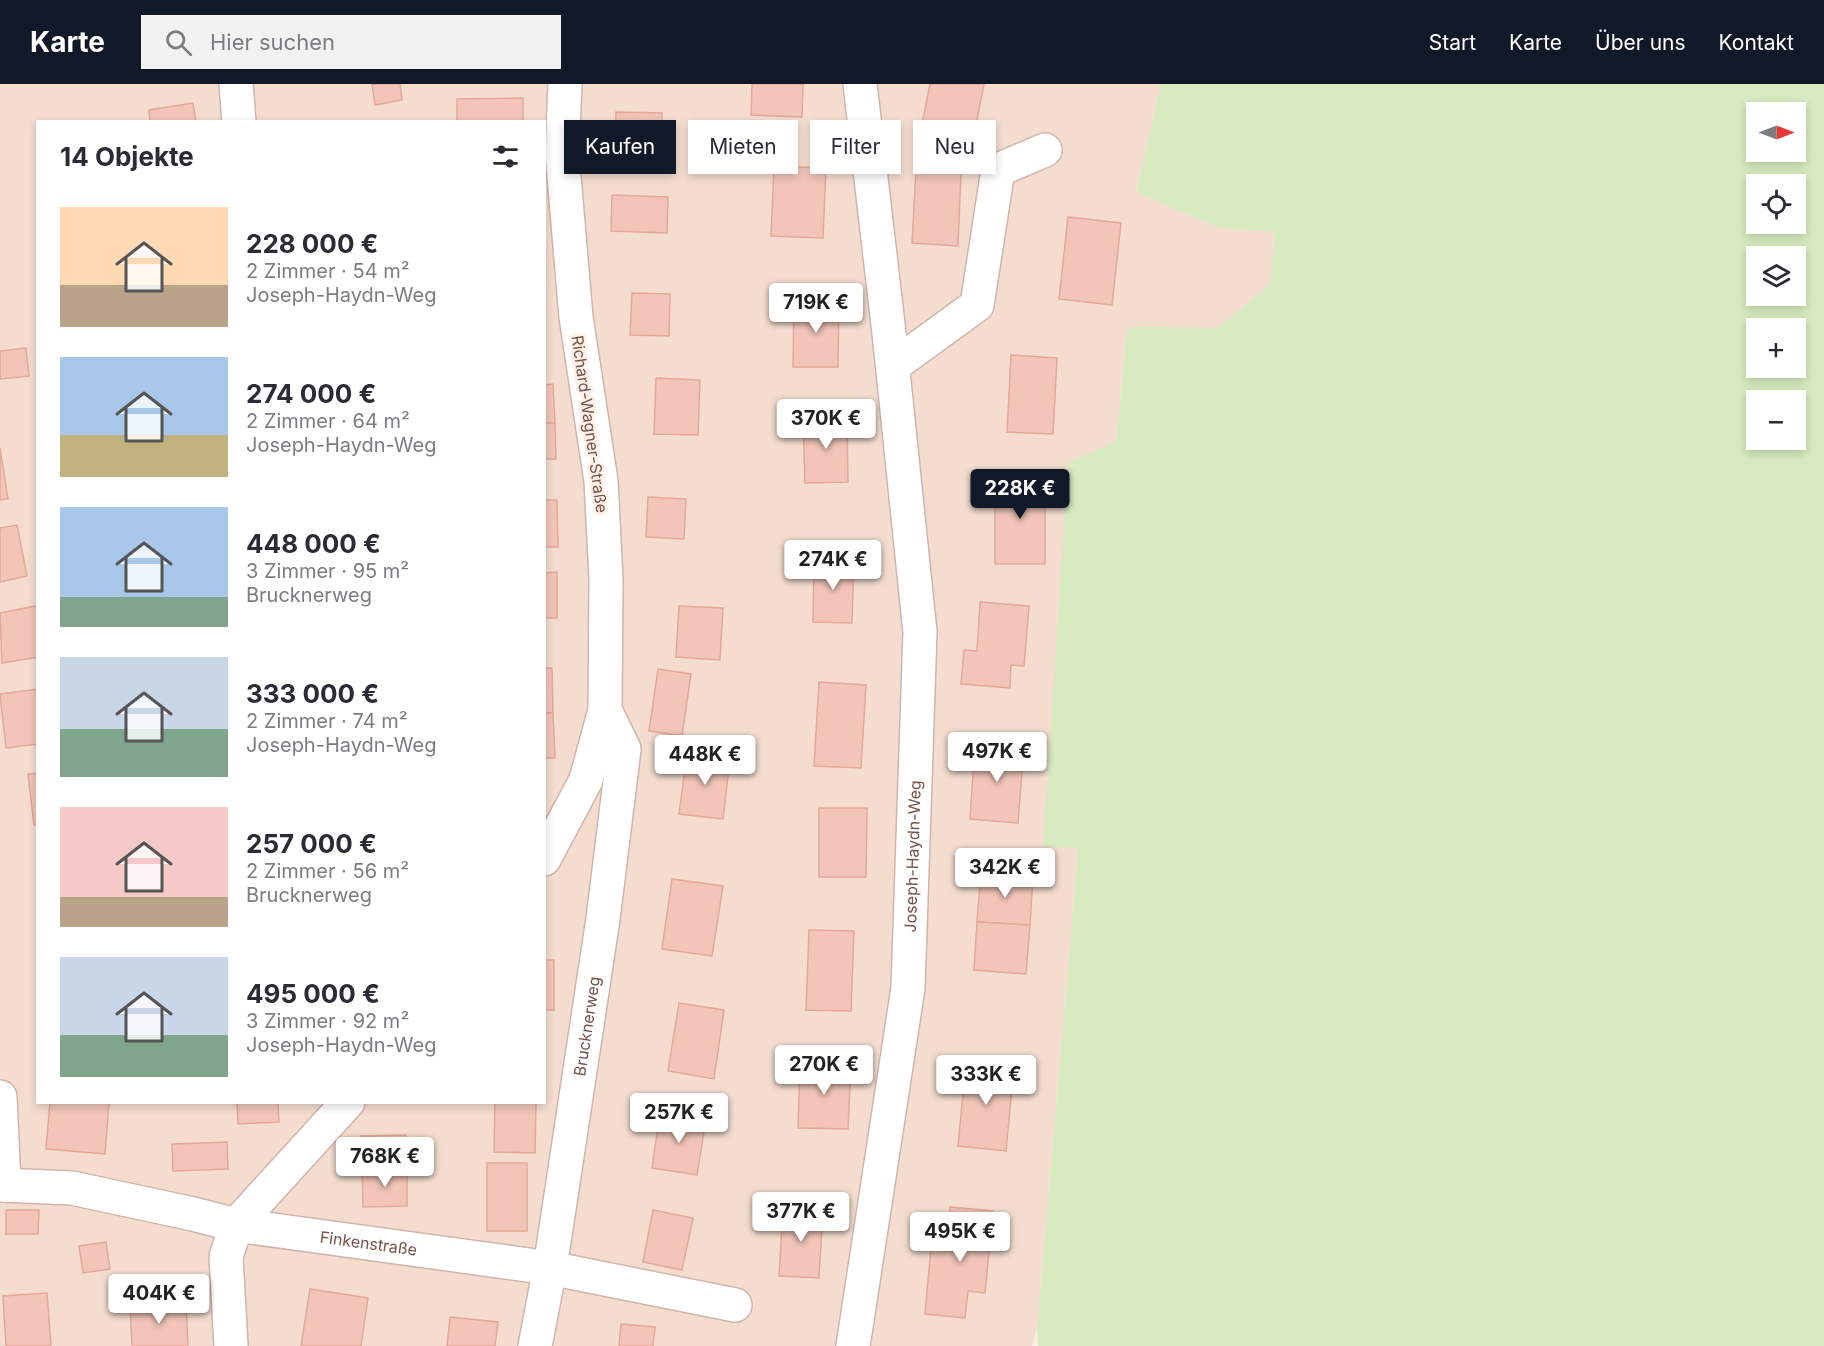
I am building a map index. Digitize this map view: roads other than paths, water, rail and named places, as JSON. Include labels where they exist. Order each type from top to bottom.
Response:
[{"type":"street","points":[[236,84],[239,120]]},
{"type":"street","name":"Richard-Wagner-Straße","points":[[546,855],[586,780],[605,710],[606,579],[601,481],[575,305],[562,153],[565,84]]},
{"type":"street","name":"Joseph-Haydn-Weg","points":[[853,1346],[908,988],[920,632],[893,366],[860,84]]},
{"type":"street","points":[[893,366],[977,305],[998,170],[1045,150]]},
{"type":"street","name":"Brucknerweg","points":[[535,1346],[550,1268],[603,919],[624,749],[605,710]]},
{"type":"street","points":[[0,1097],[2,1185]]},
{"type":"street","points":[[231,1346],[226,1257],[236,1225],[322,1117],[345,1104]]},
{"type":"street","name":"Finkenstraße","points":[[2,1185],[72,1188],[236,1225],[550,1268],[735,1305]]}]
